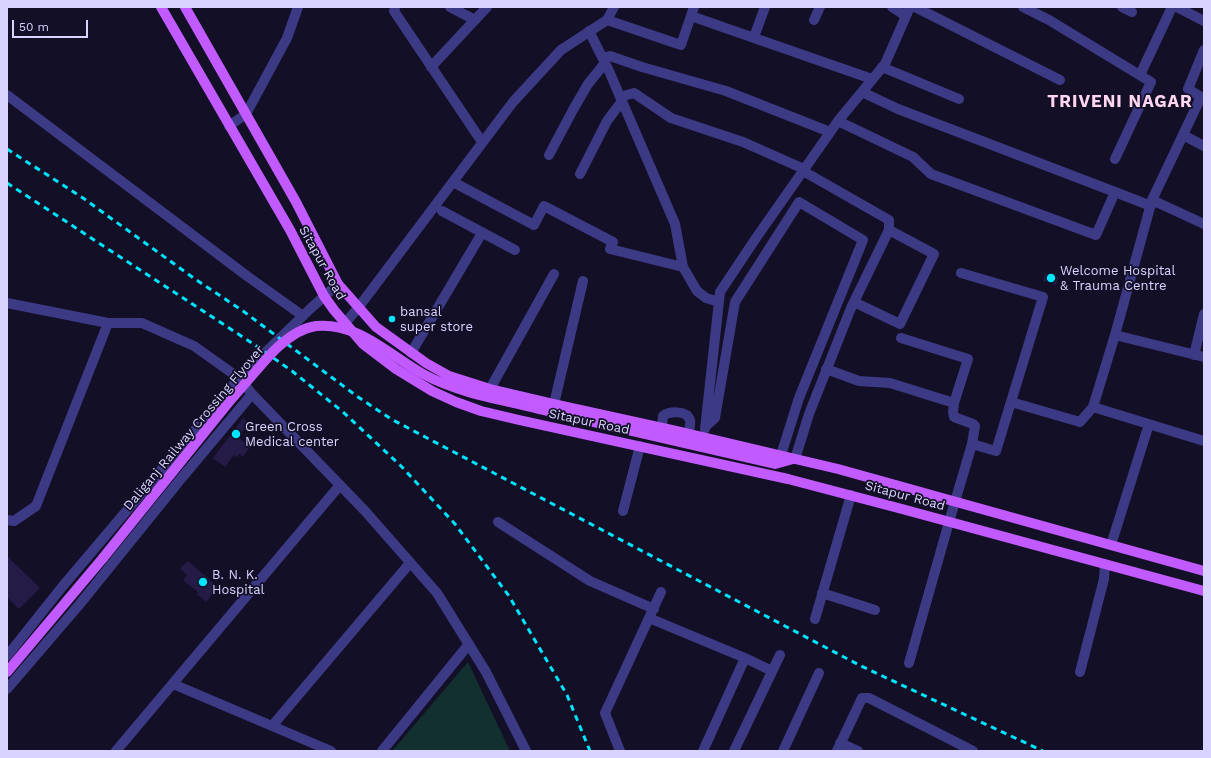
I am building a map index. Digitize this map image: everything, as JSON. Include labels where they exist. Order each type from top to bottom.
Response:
[{"type":"main road","name":"Sitapur Road","points":[[161,7],[296,242],[324,296],[363,344],[396,369],[432,390],[456,402],[481,411],[788,479],[1204,591]]},
{"type":"main road","name":"Sitapur Road","points":[[185,7],[296,202],[338,284],[376,327],[426,363],[449,376],[490,389],[662,427],[838,469],[1204,571]]},
{"type":"main road","name":"Daliganj Railway Crossing Flyover","points":[[7,672],[103,558],[234,396],[278,347],[292,336],[306,328],[323,326],[346,329],[372,341],[423,373],[445,384],[480,395],[775,464],[795,459]]},
{"type":"main road","points":[[775,464],[788,479]]},
{"type":"street","points":[[229,126],[246,114],[287,38],[298,7]]},
{"type":"street","points":[[395,7],[394,11],[482,142]]},
{"type":"street","points":[[450,7],[475,20]]},
{"type":"street","points":[[431,67],[487,7]]},
{"type":"street","points":[[345,323],[358,308],[513,102],[561,50],[607,20],[614,7]]},
{"type":"street","points":[[754,38],[765,7]]},
{"type":"street","points":[[814,20],[820,7]]},
{"type":"street","points":[[702,437],[706,426],[720,292],[830,132],[885,64],[908,11],[892,7]]},
{"type":"street","points":[[916,7],[1060,80]]},
{"type":"street","points":[[1024,7],[1049,20],[1151,82],[1115,159]]},
{"type":"street","points":[[1122,7],[1132,12]]},
{"type":"street","points":[[1140,75],[1172,7]]},
{"type":"street","points":[[1177,7],[1204,21]]},
{"type":"street","points":[[607,20],[681,45],[693,11],[754,38],[872,79]]},
{"type":"street","points":[[589,31],[621,99],[675,224],[683,267],[697,290],[706,298],[719,302]]},
{"type":"street","points":[[1011,402],[1080,422],[1092,407],[1115,335],[1151,203],[1202,97],[1188,90],[1204,50]]},
{"type":"street","points":[[549,155],[588,84],[604,61],[610,56],[642,67],[726,91],[830,132]]},
{"type":"street","points":[[882,67],[959,99]]},
{"type":"street","points":[[862,92],[898,109],[1115,192],[1151,203],[1204,224]]},
{"type":"street","points":[[580,174],[607,121],[621,99],[634,93],[671,118],[743,142],[804,170],[889,220],[889,230],[854,302],[826,369],[809,414],[795,459]]},
{"type":"street","points":[[7,95],[247,276],[303,316]]},
{"type":"street","points":[[838,121],[913,157],[931,174],[1096,235],[1115,192]]},
{"type":"street","points":[[1183,135],[1204,146]]},
{"type":"street","points":[[453,182],[534,225],[544,206],[613,242],[610,249],[683,267]]},
{"type":"street","points":[[706,426],[715,418],[735,302],[799,202],[863,240],[799,398],[781,455]]},
{"type":"street","points":[[442,211],[515,250]]},
{"type":"street","points":[[854,302],[900,324],[934,254],[889,230]]},
{"type":"street","points":[[411,352],[482,233]]},
{"type":"street","points":[[961,272],[1043,297],[996,451],[972,444]]},
{"type":"street","points":[[490,389],[554,274]]},
{"type":"street","points":[[554,404],[583,281]]},
{"type":"street","points":[[7,656],[62,587],[239,378],[338,284]]},
{"type":"street","points":[[7,304],[108,323],[142,323],[194,346],[239,378],[252,394],[365,511],[437,593],[486,672],[526,751]]},
{"type":"street","points":[[1194,355],[1204,314]]},
{"type":"street","points":[[7,520],[14,521],[36,506],[108,323]]},
{"type":"street","points":[[1115,335],[1204,357]]},
{"type":"street","points":[[901,338],[968,359],[954,404],[953,412],[954,417],[975,426],[972,444],[909,663]]},
{"type":"street","points":[[826,369],[859,381],[890,383],[954,404]]},
{"type":"street","points":[[7,689],[79,605],[252,394]]},
{"type":"street","points":[[1092,407],[1204,441]]},
{"type":"street","points":[[662,427],[663,416],[666,414],[683,414],[687,416],[690,421],[688,434]]},
{"type":"street","points":[[1111,545],[1149,424]]},
{"type":"street","points":[[622,511],[640,446]]},
{"type":"street","points":[[116,751],[340,485]]},
{"type":"street","points":[[815,619],[850,495]]},
{"type":"street","points":[[498,522],[590,581],[652,614],[772,671]]},
{"type":"street","points":[[272,726],[410,563]]},
{"type":"street","points":[[1080,672],[1104,578],[1105,564]]},
{"type":"street","points":[[620,751],[605,713],[661,592]]},
{"type":"street","points":[[822,593],[875,610]]},
{"type":"street","points":[[382,751],[469,644]]},
{"type":"street","points":[[734,751],[780,655]]},
{"type":"street","points":[[703,751],[745,658]]},
{"type":"street","points":[[783,751],[819,673]]},
{"type":"street","points":[[173,684],[331,751]]},
{"type":"street","points":[[858,751],[839,747],[862,698],[869,698],[973,751]]},
{"type":"green space","points":[[468,662],[510,751],[392,751]]},
{"type":"building","points":[[1045,273],[1058,277],[1056,285],[1043,281]]},
{"type":"building","points":[[243,418],[249,423],[238,437],[250,447],[243,457],[239,454],[237,457],[234,455],[225,467],[213,458]]},
{"type":"building","points":[[7,556],[40,588],[19,609],[7,597]]},
{"type":"building","points":[[188,561],[218,587],[206,602],[197,594],[198,592],[183,580],[187,575],[180,569]]},
{"type":"railway","points":[[7,149],[83,198],[195,279],[243,311],[358,397],[391,419],[861,666],[1043,751]]},
{"type":"railway","points":[[7,183],[252,343],[292,371],[343,412],[401,466],[455,524],[509,596],[567,695],[590,751]]},
{"type":"place","name":"Welcome Hospital & Trauma Centre","points":[[1051,278]]},
{"type":"place","name":"bansal super store","points":[[392,319]]},
{"type":"place","name":"Green Cross Medical center","points":[[236,434]]},
{"type":"place","name":"B. N. K. Hospital","points":[[203,582]]},
{"type":"district","name":"TRIVENI NAGAR","points":[[1120,102]]}]
